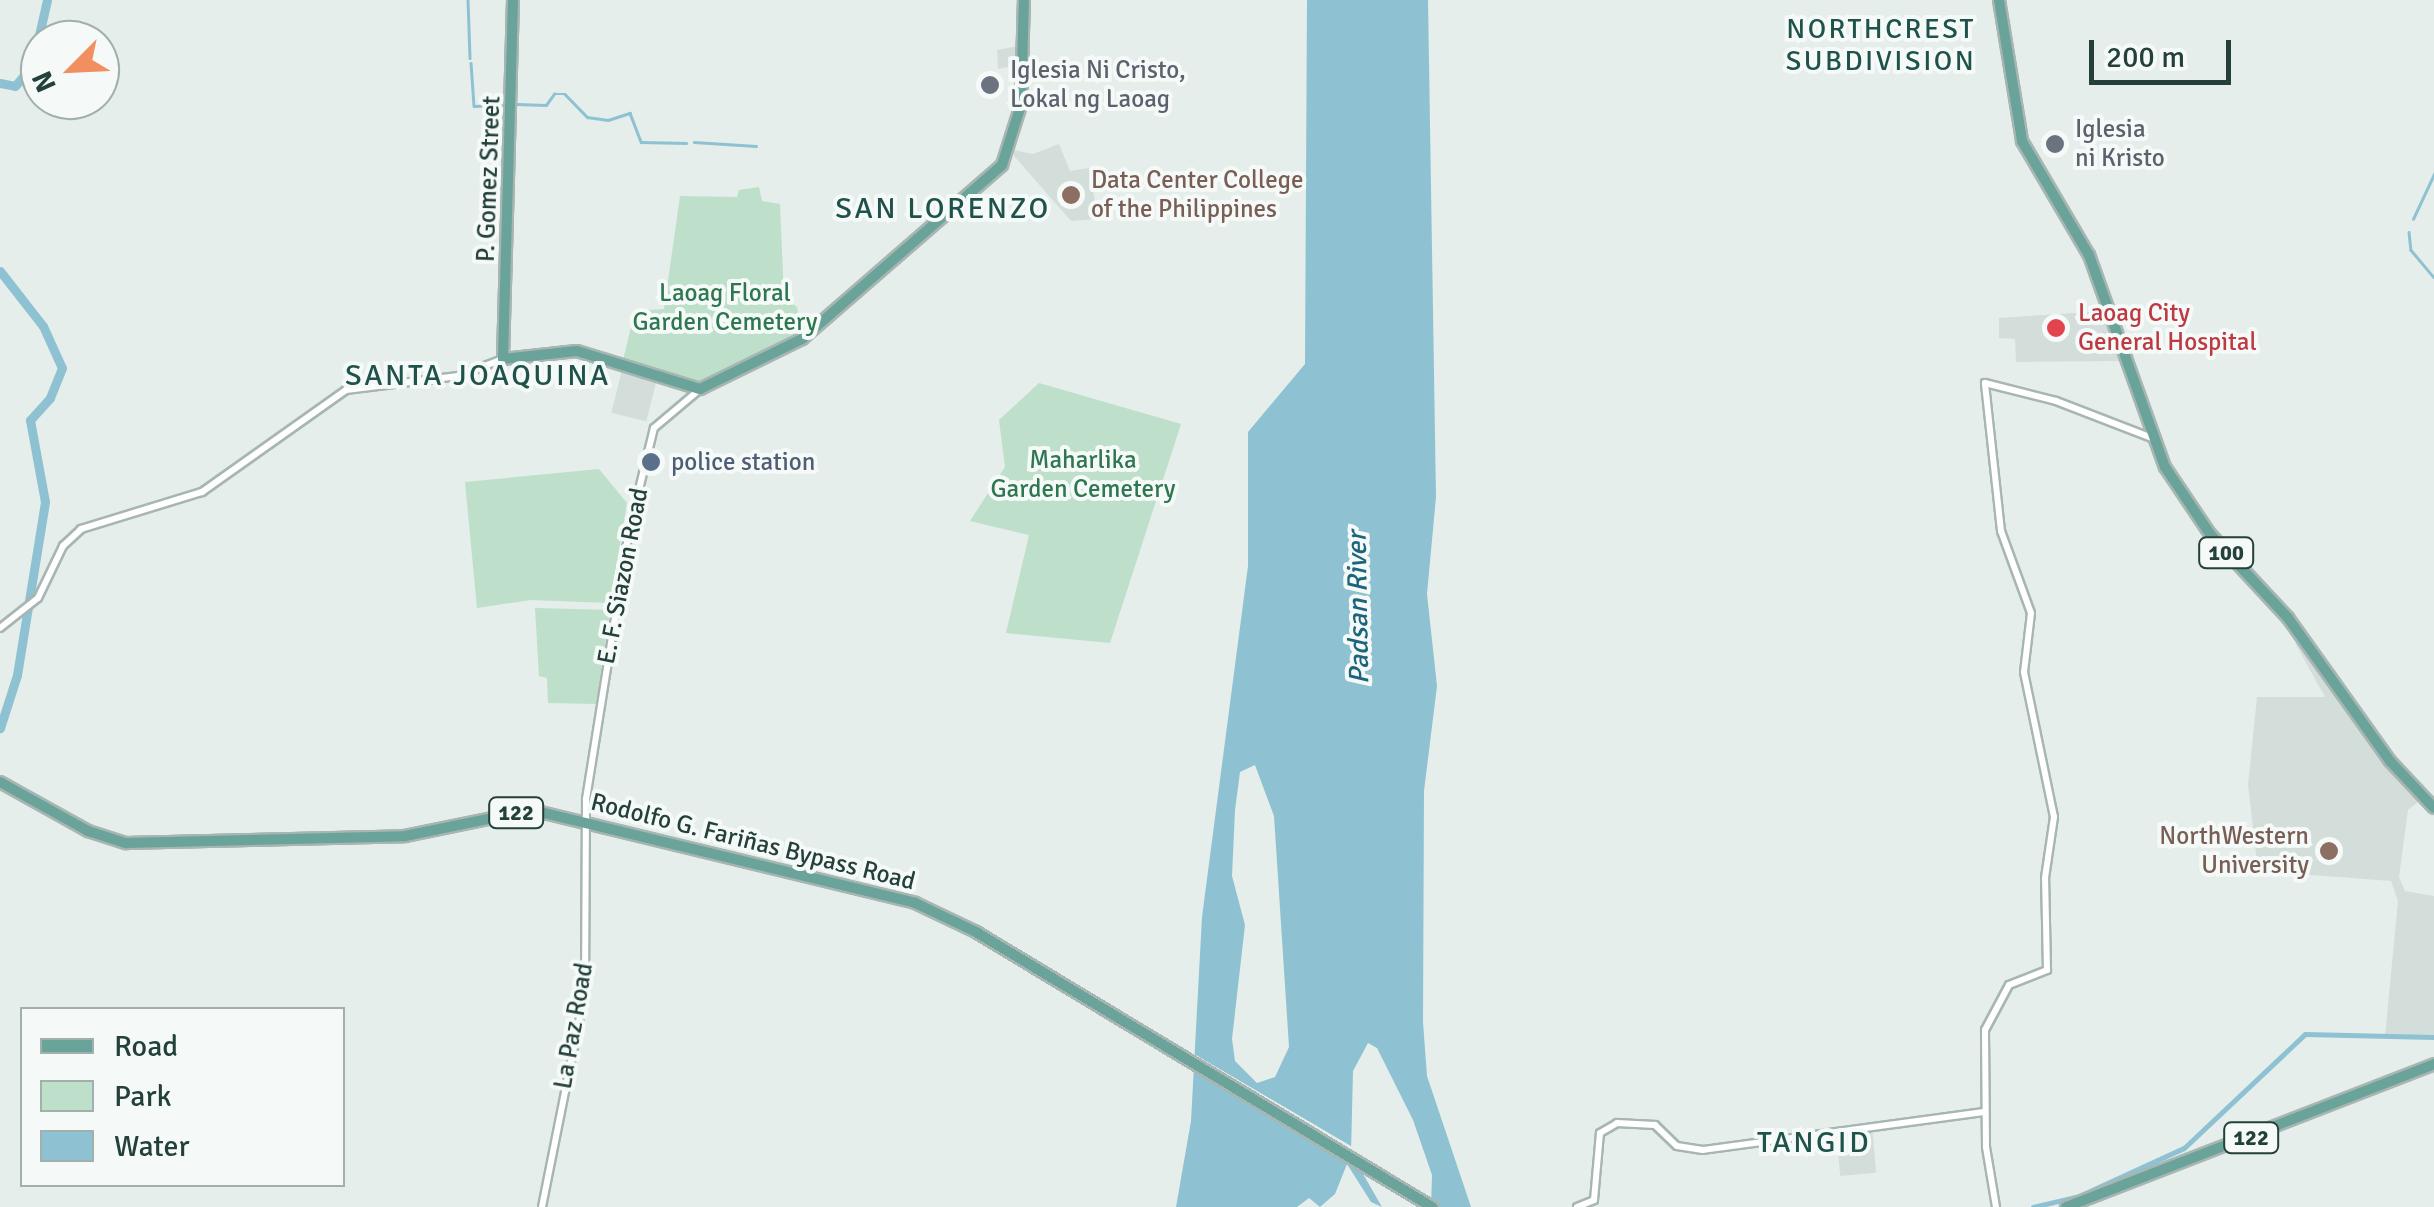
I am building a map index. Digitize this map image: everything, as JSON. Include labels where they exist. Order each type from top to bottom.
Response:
[{"type":"main road","name":"P. Gomez Street","points":[[503,359],[514,0]]},
{"type":"main road","points":[[503,359],[577,351],[700,390],[802,339],[1002,166],[1022,105],[1024,0]]},
{"type":"main road","name":"100","points":[[1998,0],[2022,141],[2089,255],[2152,438],[2197,517],[2288,618],[2390,761],[2434,808]]},
{"type":"main road","name":"Rodolfo G. Fariñas Bypass Road","points":[[5,785],[88,831],[152,846],[405,836],[532,810],[915,903],[1013,954],[1432,1207]]},
{"type":"main road","name":"122","points":[[2066,1207],[2434,1064]]},
{"type":"street","points":[[0,628],[38,598],[72,534],[202,492],[346,390],[458,376],[503,359]]},
{"type":"street","points":[[1996,1207],[1984,1112],[1986,1024],[2009,985],[2048,970],[2045,878],[2054,817],[2024,672],[2032,613],[2001,531],[1985,383],[2056,401],[2152,438]]},
{"type":"street","name":"E. F. Siazon Road","points":[[588,784],[614,609],[651,435],[700,390]]},
{"type":"street","name":"La Paz Road","points":[[542,1207],[585,992],[584,820],[588,784]]},
{"type":"street","points":[[1577,1207],[1594,1200],[1601,1176],[1600,1133],[1618,1122],[1654,1125],[1678,1146],[1703,1150],[1984,1112]]},
{"type":"shaded area","points":[[1018,46],[1018,65],[998,69],[997,50]]},
{"type":"shaded area","name":"Data Center College of the Philippines","points":[[1059,144],[1070,171],[1089,168],[1098,219],[1071,221],[1014,156],[1013,150],[1033,154]]},
{"type":"shaded area","name":"Laoag City General Hospital","points":[[2105,311],[2125,361],[2016,362],[2015,339],[1999,338],[1999,318]]},
{"type":"shaded area","points":[[622,370],[657,379],[646,421],[611,413]]},
{"type":"shaded area","name":"NorthWestern University","points":[[2300,639],[2419,801],[2408,810],[2399,877],[2405,891],[2434,896],[2434,1037],[2385,1036],[2398,901],[2391,881],[2258,871],[2248,785],[2257,697],[2325,697],[2295,643]]},
{"type":"shaded area","points":[[1872,1126],[1876,1173],[1840,1176],[1836,1129]]},
{"type":"green space","name":"Laoag Floral Garden Cemetery","points":[[759,187],[762,201],[780,204],[784,297],[797,307],[800,323],[793,340],[704,383],[623,360],[635,311],[664,309],[680,196],[737,197],[739,190]]},
{"type":"green space","name":"Maharlika Garden Cemetery","points":[[1039,383],[1181,424],[1110,643],[1006,633],[1029,535],[970,521],[1005,467],[999,420]]},
{"type":"green space","points":[[599,469],[627,503],[610,603],[531,600],[477,608],[465,482]]},
{"type":"green space","points":[[535,608],[610,610],[596,704],[548,703],[547,678],[539,676]]},
{"type":"water","name":"Padsan River","points":[[1307,0],[1428,0],[1436,497],[1427,594],[1437,686],[1424,791],[1423,1022],[1427,1076],[1471,1207],[1431,1207],[1432,1175],[1413,1120],[1377,1048],[1368,1043],[1353,1071],[1351,1153],[1382,1207],[1371,1202],[1347,1164],[1335,1194],[1320,1207],[1309,1198],[1297,1207],[1176,1207],[1191,1121],[1202,917],[1248,566],[1248,432],[1305,364]],"holes":[[[1255,765],[1274,816],[1289,1047],[1275,1077],[1257,1083],[1235,1061],[1232,1039],[1245,925],[1232,876],[1240,772]]]},
{"type":"pier","points":[[1189,1051],[1356,1149],[1357,1161],[1188,1064]]},
{"type":"waterway","points":[[0,83],[15,86],[32,66],[47,0]]},
{"type":"waterway","points":[[468,0],[470,58]]},
{"type":"waterway","points":[[471,63],[474,106],[508,105]]},
{"type":"waterway","points":[[516,104],[546,105],[554,94],[565,94],[587,117],[608,120],[630,113],[641,142],[686,143]]},
{"type":"waterway","points":[[694,142],[756,146]]},
{"type":"waterway","points":[[2413,219],[2434,174]]},
{"type":"waterway","points":[[2409,232],[2411,250],[2434,277]]},
{"type":"waterway","points":[[0,271],[43,326],[62,368],[50,398],[30,420],[45,502],[17,675],[0,728]]},
{"type":"waterway","points":[[2033,1207],[2079,1196],[2184,1148],[2305,1034],[2434,1037]]},
{"type":"place","name":"Iglesia Ni Cristo, Lokal ng Laoag","points":[[990,85]]},
{"type":"place","name":"Iglesia ni Kristo","points":[[2055,144]]},
{"type":"place","name":"Data Center College of the Philippines","points":[[1071,195]]},
{"type":"place","name":"Laoag City General Hospital","points":[[2056,328]]},
{"type":"place","name":"police station","points":[[651,462]]},
{"type":"place","name":"NorthWestern University","points":[[2329,851]]},
{"type":"district","name":"NORTHCREST SUBDIVISION","points":[[1881,45]]},
{"type":"district","name":"SAN LORENZO","points":[[943,209]]},
{"type":"district","name":"SANTA JOAQUINA","points":[[478,376]]},
{"type":"district","name":"TANGID","points":[[1814,1143]]}]
